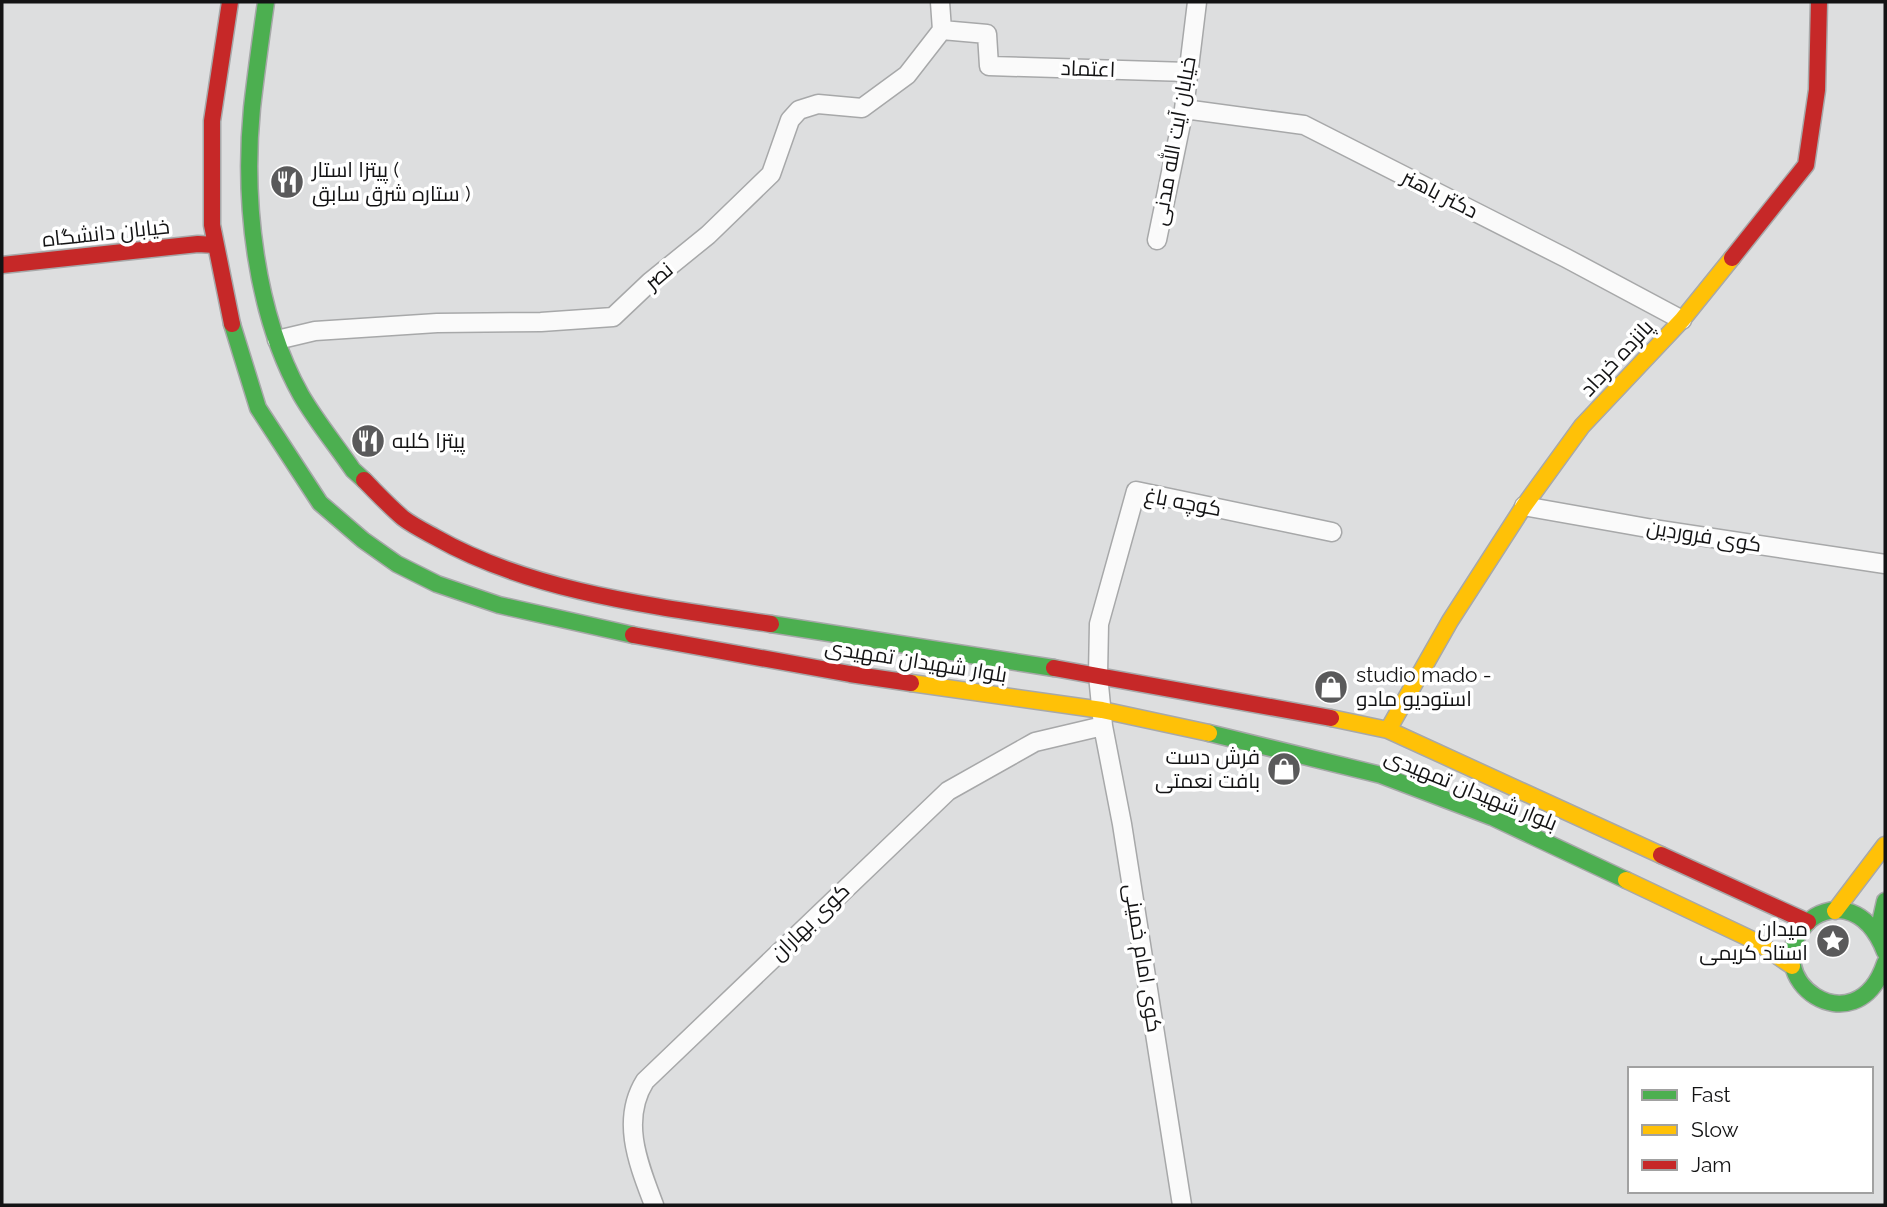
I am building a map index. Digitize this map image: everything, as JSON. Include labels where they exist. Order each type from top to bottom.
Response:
[{"type":"main road","name":"بلوار شهیدان تمهیدی","points":[[230,2],[212,121],[212,225],[235,340],[258,408],[320,503],[363,540],[397,564],[437,584],[499,605],[612,631],[1268,746],[1381,775],[1492,817],[1757,942],[1792,966]]},
{"type":"main road","name":"بلوار شهیدان تمهیدی","points":[[266,2],[240,217],[278,340],[301,395],[353,470],[404,519],[451,546],[494,565],[549,584],[686,611],[1098,675],[1273,706],[1388,730],[1808,922]]},
{"type":"main road","name":"پانزده خرداد","points":[[1388,730],[1450,621],[1524,506],[1582,426],[1682,320],[1806,164],[1817,90],[1819,2]]},
{"type":"main road","points":[[212,143],[220,152],[232,154],[242,151],[251,143]]},
{"type":"main road","points":[[212,225],[223,216],[240,217]]},
{"type":"main road","name":"خیابان دانشگاه","points":[[2,265],[198,244],[215,245]]},
{"type":"main road","points":[[1835,911],[1885,845]]},
{"type":"main road","points":[[1878,932],[1885,901]]},
{"type":"main road","points":[[1885,951],[1878,932],[1863,918],[1850,912],[1835,911],[1821,914],[1808,922],[1794,942],[1792,966],[1797,980],[1807,992],[1820,1001],[1835,1004],[1869,1000],[1885,963]]},
{"type":"street","points":[[940,2],[942,30]]},
{"type":"street","name":"خیابان آیت الله مدنی","points":[[1157,240],[1184,109],[1197,2]]},
{"type":"street","name":"اعتماد","points":[[942,30],[987,34],[989,65],[1188,72]]},
{"type":"street","name":"نصر","points":[[278,340],[315,331],[613,317],[650,282],[708,236],[771,174],[790,120],[799,110],[818,104],[862,108],[907,75],[942,30]]},
{"type":"street","name":"دکتر باهنر","points":[[1184,109],[1304,125],[1682,320]]},
{"type":"street","name":"کوچه باغ","points":[[1098,675],[1099,624],[1136,491],[1332,532]]},
{"type":"street","name":"کوی فروردین","points":[[1524,506],[1653,529],[1885,564]]},
{"type":"street","name":"کوی امام خمینی","points":[[1098,675],[1102,718],[1122,824],[1182,1205]]},
{"type":"street","name":"کوی بهاران","points":[[654,1205],[631,1126],[633,1108],[645,1082],[948,791],[1035,742],[1102,718]]},
{"type":"building","name":"فرش دست بافت نعمتی","points":[[1277,762],[1293,766],[1291,776],[1276,772]]},
{"type":"traffic: fast","points":[[266,2],[252,108],[249,180],[251,218],[263,292],[285,363],[301,395],[353,470],[364,480]]},
{"type":"traffic: fast","points":[[232,324],[258,408],[320,503],[363,540],[397,564],[437,584],[499,605],[633,635]]},
{"type":"traffic: fast","points":[[771,624],[1054,668]]},
{"type":"traffic: fast","points":[[1209,733],[1381,775],[1492,817],[1626,880]]},
{"type":"traffic: fast","points":[[1878,932],[1885,901]]},
{"type":"traffic: fast","points":[[1885,952],[1866,921],[1846,911],[1830,911],[1815,916],[1807,923],[1794,944],[1793,965],[1801,983],[1815,996],[1834,1003],[1853,1001],[1871,989],[1885,963]]},
{"type":"traffic: slow","points":[[1388,730],[1450,621],[1524,506],[1582,426],[1682,320],[1732,258]]},
{"type":"traffic: slow","points":[[911,683],[1102,710],[1209,733]]},
{"type":"traffic: slow","points":[[1331,718],[1388,730],[1661,855]]},
{"type":"traffic: slow","points":[[1835,911],[1885,845]]},
{"type":"traffic: slow","points":[[1626,880],[1757,942],[1792,966]]},
{"type":"traffic: jam","points":[[230,2],[212,121],[212,225],[232,324]]},
{"type":"traffic: jam","points":[[1732,258],[1806,165],[1817,90],[1819,2]]},
{"type":"traffic: jam","points":[[2,265],[198,244],[215,245]]},
{"type":"traffic: jam","points":[[364,480],[414,526],[473,556],[513,572],[555,585],[642,604],[771,624]]},
{"type":"traffic: jam","points":[[633,635],[911,683]]},
{"type":"traffic: jam","points":[[1054,668],[1331,718]]},
{"type":"traffic: jam","points":[[1661,855],[1808,922]]},
{"type":"place","name":"پیتزا استار ( ستاره شرق سابق )","points":[[287,182]]},
{"type":"place","name":"پیتزا کلبه","points":[[368,441]]},
{"type":"place","name":"studio mado - استودیو مادو","points":[[1331,687]]},
{"type":"place","name":"فرش دست بافت نعمتی","points":[[1284,769]]},
{"type":"place","name":"میدان استاد کریمی","points":[[1833,941]]}]
